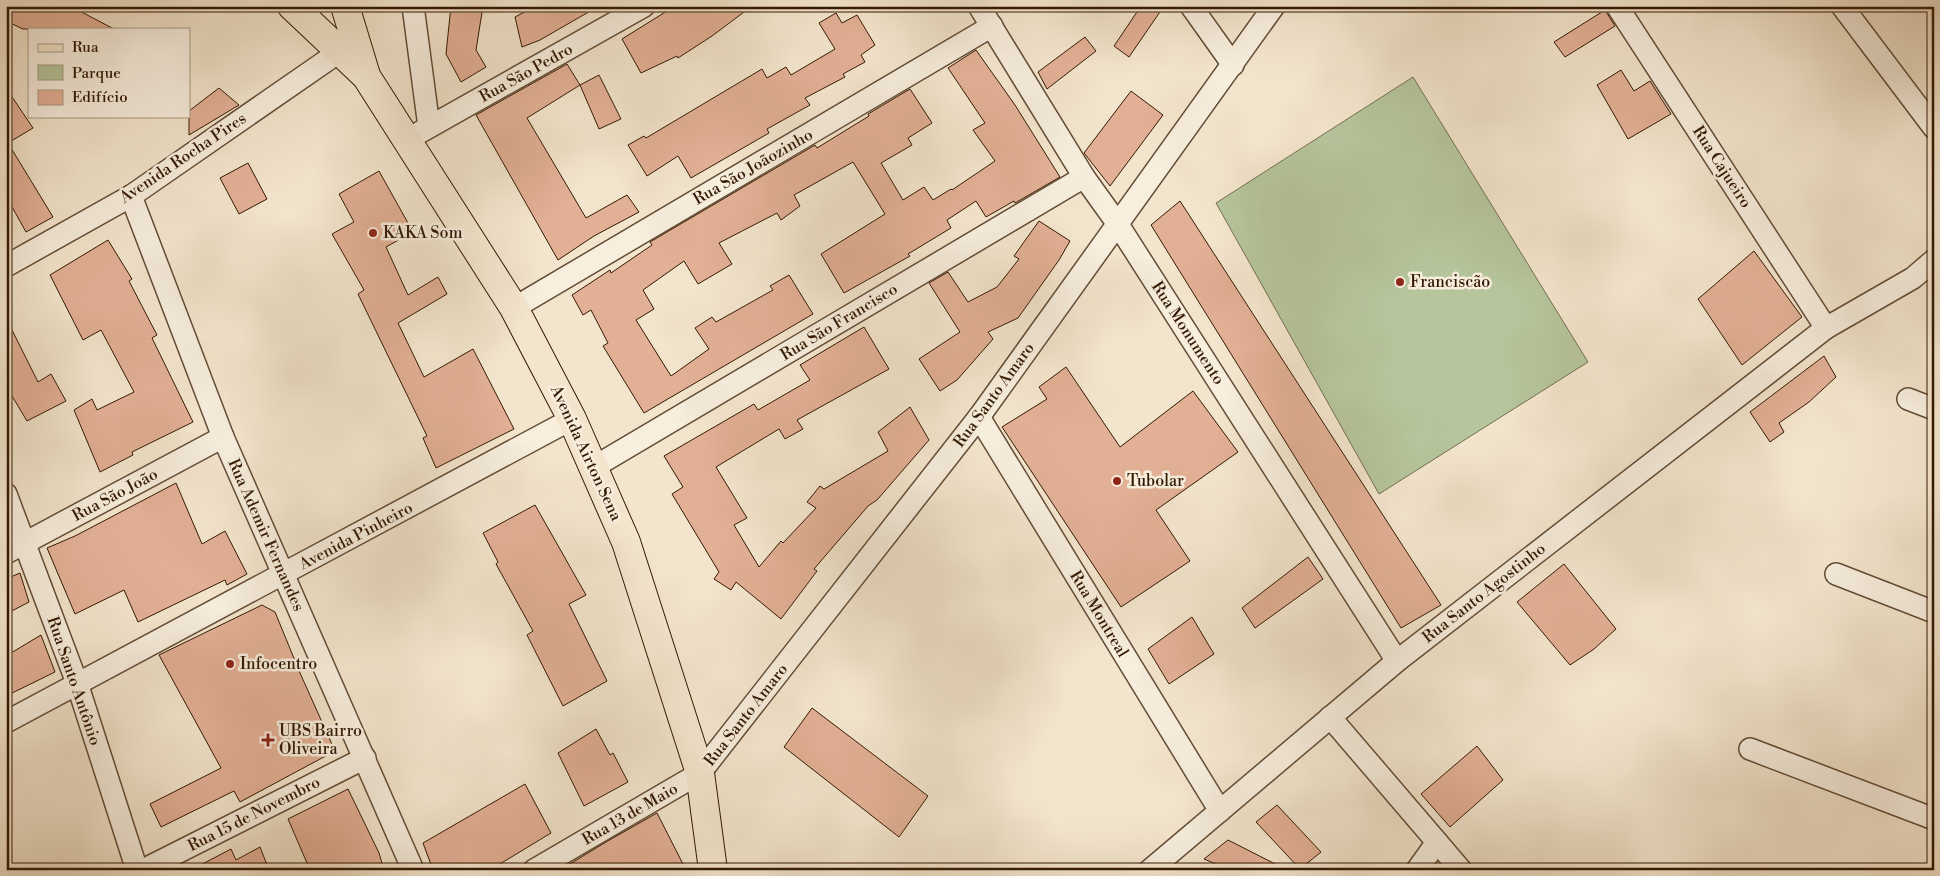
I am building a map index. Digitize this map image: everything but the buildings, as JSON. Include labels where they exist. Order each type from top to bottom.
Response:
[{"type":"main road","name":"Avenida Airton Sena","points":[[292,6],[348,46],[366,76],[418,133],[514,308],[572,419],[626,542],[700,773],[713,870]]},
{"type":"main road","points":[[345,6],[348,46]]},
{"type":"street","name":"Avenida Airton Sena","points":[[413,6],[418,133]]},
{"type":"street","name":"Rua São Pedro","points":[[418,133],[644,6]]},
{"type":"street","name":"Rua Monumento","points":[[979,6],[1084,177],[1117,223],[1397,660]]},
{"type":"street","points":[[1191,6],[1234,65]]},
{"type":"street","name":"Rua Santo Amaro","points":[[700,773],[979,418],[1117,223],[1234,65],[1274,6]]},
{"type":"street","name":"Rua Cajueiro","points":[[1618,6],[1826,328]]},
{"type":"street","points":[[1845,8],[1934,128]]},
{"type":"street","name":"Rua São Joãozinho","points":[[514,308],[992,26]]},
{"type":"street","name":"Avenida Rocha Pires","points":[[6,266],[130,196],[348,46]]},
{"type":"street","name":"Rua São Francisco","points":[[594,467],[1084,177]]},
{"type":"street","name":"Rua Ademir Fernandes","points":[[130,196],[223,437],[413,870]]},
{"type":"street","name":"Rua Santo Agostinho","points":[[1150,870],[1397,660],[1826,328],[1913,278],[1934,260]]},
{"type":"street","points":[[1908,399],[1934,409]]},
{"type":"street","name":"Rua Montreal","points":[[979,418],[1220,811]]},
{"type":"street","name":"Avenida Pinheiro","points":[[6,722],[572,419]]},
{"type":"street","name":"Rua São João","points":[[6,553],[223,437]]},
{"type":"street","name":"Rua Santo Antônio","points":[[6,494],[77,683],[137,870]]},
{"type":"street","points":[[1836,574],[1934,612]]},
{"type":"street","points":[[1330,717],[1461,870]]},
{"type":"street","points":[[1750,749],[1934,819]]},
{"type":"street","name":"Rua 15 de Novembro","points":[[144,870],[365,758]]},
{"type":"street","name":"Rua 13 de Maio","points":[[534,870],[700,773]]},
{"type":"street","points":[[1418,870],[1437,842]]},
{"type":"green space","name":"Franciscão","points":[[1413,77],[1588,362],[1379,494],[1216,203]]},
{"type":"place","name":"KAKA Som","points":[[373,233]]},
{"type":"place","name":"Franciscão","points":[[1400,282]]},
{"type":"place","name":"Tubolar","points":[[1117,481]]},
{"type":"place","name":"Infocentro","points":[[230,664]]},
{"type":"place","name":"UBS Bairro Oliveira","points":[[268,740]]}]
